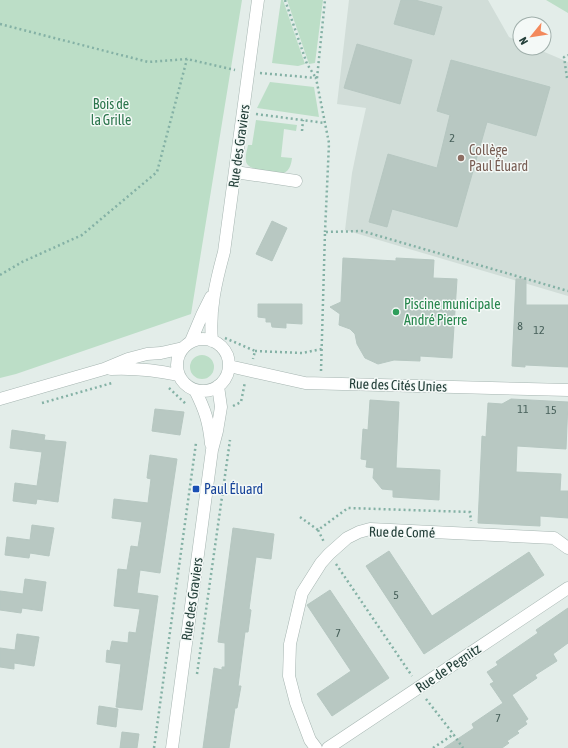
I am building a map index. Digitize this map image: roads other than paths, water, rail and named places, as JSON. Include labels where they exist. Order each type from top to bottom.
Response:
[{"type":"street","name":"Rue des Graviers","points":[[217,338],[211,323],[214,290],[224,252],[258,0]]},
{"type":"street","points":[[235,172],[296,181]]},
{"type":"street","name":"Rue des Graviers","points":[[187,345],[214,290]]},
{"type":"street","points":[[0,399],[104,369],[128,359],[147,354],[161,353],[202,339],[217,338],[227,356],[229,366],[226,377],[218,386],[207,391],[195,390],[185,385],[178,375],[176,366],[178,356],[187,345]]},
{"type":"street","name":"Rue des Cités Unies","points":[[229,366],[305,383],[568,390]]},
{"type":"street","points":[[104,369],[133,368],[154,370],[178,375]]},
{"type":"street","name":"Rue des Graviers","points":[[172,748],[212,450],[217,432],[221,407],[218,386]]},
{"type":"street","name":"Rue des Graviers","points":[[195,390],[202,410],[209,423],[212,450]]},
{"type":"street","name":"Rue de Comé","points":[[316,748],[310,740],[294,696],[289,676],[290,644],[302,593],[321,563],[347,538],[359,532],[370,529],[554,538],[568,548]]},
{"type":"street","name":"Rue de Pegnitz","points":[[328,748],[568,588]]},
{"type":"place","name":"Collège Paul Éluard","points":[[461,158]]},
{"type":"place","name":"Piscine municipale André Pierre","points":[[396,312]]},
{"type":"place","name":"Paul Éluard","points":[[196,489]]},
{"type":"park label","name":"Bois de la Grille","points":[[111,112]]}]
